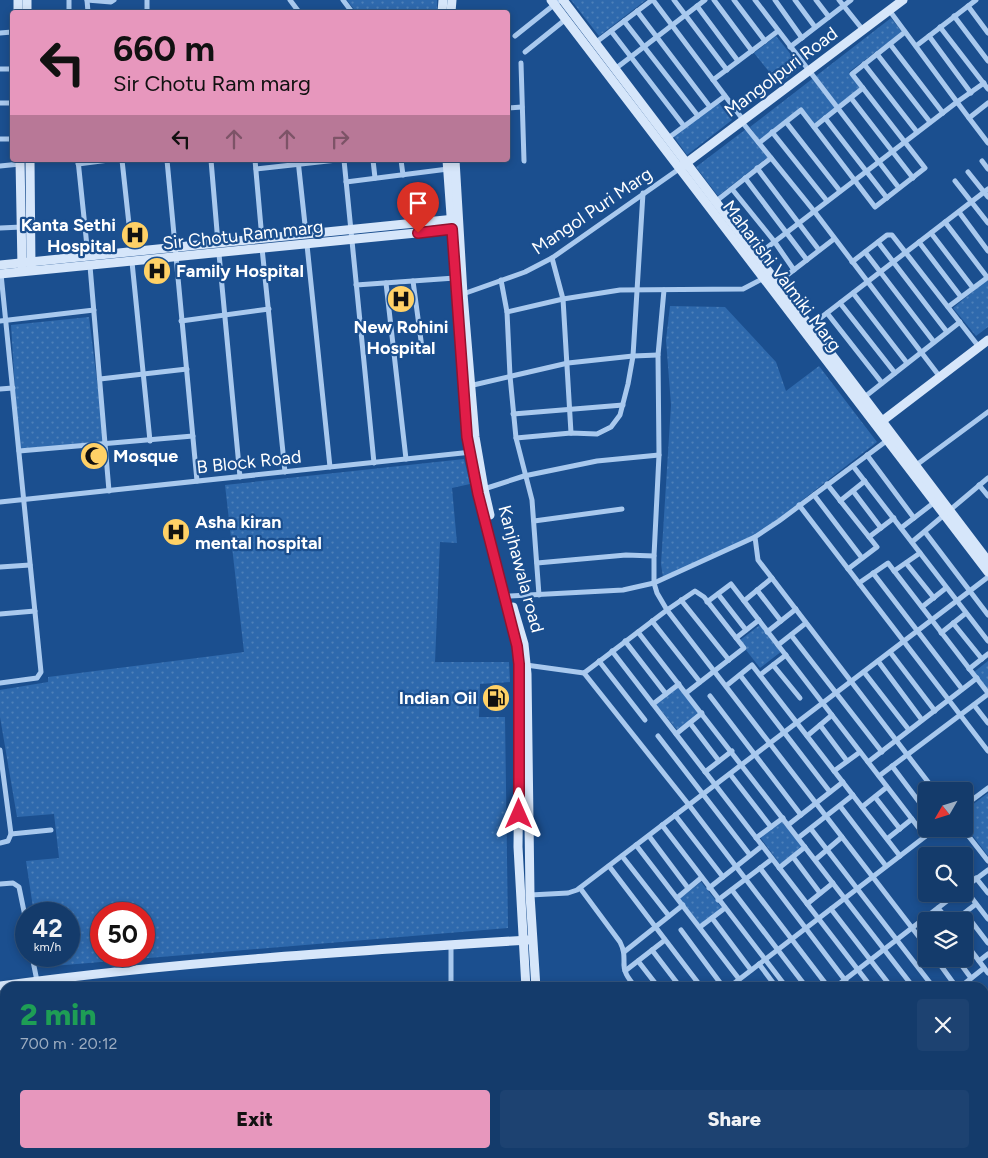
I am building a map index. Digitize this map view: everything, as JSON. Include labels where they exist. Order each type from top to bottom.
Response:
[{"type":"street","points":[[87,0],[111,2],[114,0]]},
{"type":"street","points":[[595,43],[652,0],[770,158],[814,211],[940,377]]},
{"type":"street","points":[[674,0],[727,70]]},
{"type":"street","points":[[612,71],[705,0]]},
{"type":"street","points":[[714,0],[752,51]]},
{"type":"street","points":[[734,0],[765,41]]},
{"type":"street","points":[[756,0],[899,188]]},
{"type":"street","points":[[775,0],[802,38]]},
{"type":"street","points":[[795,0],[815,27]]},
{"type":"street","points":[[816,0],[829,17]]},
{"type":"street","points":[[839,0],[862,30]]},
{"type":"street","points":[[790,47],[851,0]]},
{"type":"street","name":"Mangolpuri Road","points":[[682,166],[743,122],[902,0]]},
{"type":"street","points":[[916,46],[976,0]]},
{"type":"street","points":[[514,36],[557,1]]},
{"type":"street","name":"Maharishi Valmiki Marg","points":[[557,1],[566,19],[595,43],[612,71]]},
{"type":"street","name":"Maharishi Valmiki Marg","points":[[557,1],[937,500],[988,572]]},
{"type":"street","points":[[697,6],[738,61]]},
{"type":"street","points":[[968,6],[988,33]]},
{"type":"street","points":[[889,10],[988,143]]},
{"type":"street","points":[[637,11],[710,107]]},
{"type":"street","points":[[954,16],[988,61]]},
{"type":"street","points":[[525,52],[566,19]]},
{"type":"street","points":[[624,21],[698,116]]},
{"type":"street","points":[[940,28],[988,89]]},
{"type":"street","points":[[611,31],[684,126]]},
{"type":"street","points":[[713,80],[778,31]]},
{"type":"street","points":[[759,143],[801,110],[875,207],[887,198],[925,168],[852,74],[905,32]]},
{"type":"street","points":[[929,36],[971,93]]},
{"type":"street","points":[[890,44],[943,113]]},
{"type":"street","points":[[877,54],[930,122]]},
{"type":"street","points":[[521,63],[524,161]]},
{"type":"street","points":[[864,64],[917,132]]},
{"type":"street","points":[[753,258],[930,122],[984,83]]},
{"type":"street","points":[[814,126],[863,88]]},
{"type":"street","points":[[663,141],[725,96]]},
{"type":"street","points":[[850,98],[913,178]]},
{"type":"street","points":[[969,118],[988,103]]},
{"type":"street","points":[[510,108],[522,107]]},
{"type":"street","points":[[825,118],[887,198]]},
{"type":"street","points":[[786,122],[840,191]]},
{"type":"street","points":[[772,132],[827,201]]},
{"type":"street","points":[[715,202],[770,158]]},
{"type":"street","points":[[982,161],[988,169]]},
{"type":"street","points":[[0,166],[20,162],[22,227],[27,267]]},
{"type":"street","points":[[27,267],[30,162]]},
{"type":"street","points":[[78,162],[88,256]]},
{"type":"street","points":[[122,162],[132,252]]},
{"type":"street","points":[[167,162],[198,481]]},
{"type":"street","points":[[211,162],[218,243]]},
{"type":"street","points":[[255,162],[262,249],[285,472]]},
{"type":"street","points":[[256,169],[298,162],[306,234]]},
{"type":"street","points":[[344,162],[374,463]]},
{"type":"street","points":[[373,162],[375,178]]},
{"type":"street","points":[[401,162],[403,175]]},
{"type":"street","name":"Kanjhawala road","points":[[456,162],[455,278],[467,387]]},
{"type":"street","points":[[346,182],[403,175],[448,164]]},
{"type":"street","name":"Kanjhawala road","points":[[448,164],[463,294],[467,437],[474,452],[524,644],[526,665],[518,847],[528,940],[535,982]]},
{"type":"street","name":"Maharishi Valmiki Marg","points":[[682,166],[715,202],[753,258]]},
{"type":"street","name":"Mangol Puri Marg","points":[[463,294],[525,272],[552,258],[682,166]]},
{"type":"street","points":[[757,168],[820,250]]},
{"type":"street","points":[[806,328],[945,222],[987,193],[968,172]]},
{"type":"street","points":[[745,178],[807,260]]},
{"type":"street","points":[[955,181],[988,223]]},
{"type":"street","points":[[732,189],[774,241],[794,270]]},
{"type":"street","points":[[516,438],[571,433],[597,434],[604,432],[616,422],[623,405],[632,356],[643,193]]},
{"type":"street","points":[[959,212],[988,250]]},
{"type":"street","points":[[945,222],[987,277],[948,307]]},
{"type":"street","name":"Sir Chotu Ram marg","points":[[27,267],[90,266],[219,254],[352,240],[455,224]]},
{"type":"street","name":"Sir Chotu Ram marg","points":[[0,271],[88,256],[262,238],[351,230],[455,224]]},
{"type":"street","points":[[0,228],[22,227]]},
{"type":"street","points":[[931,233],[973,288]]},
{"type":"street","points":[[852,262],[887,235],[892,235],[979,346]]},
{"type":"street","points":[[777,283],[834,239]]},
{"type":"street","points":[[878,242],[947,332]]},
{"type":"street","points":[[919,242],[961,297]]},
{"type":"street","points":[[307,245],[330,467]]},
{"type":"street","points":[[865,252],[934,342]]},
{"type":"street","points":[[219,254],[240,477]]},
{"type":"street","points":[[552,258],[563,299],[571,433]]},
{"type":"street","points":[[132,262],[150,441]]},
{"type":"street","points":[[90,266],[109,491]]},
{"type":"street","points":[[0,271],[3,321],[19,451],[40,672],[37,678],[0,683]]},
{"type":"street","points":[[507,312],[563,299],[620,290],[743,289],[767,276]]},
{"type":"street","name":"Maharishi Valmiki Marg","points":[[767,276],[777,283],[806,328]]},
{"type":"street","points":[[356,285],[455,278]]},
{"type":"street","points":[[501,280],[507,312],[510,376],[516,438],[524,476],[532,500],[539,595]]},
{"type":"street","points":[[413,281],[422,348]]},
{"type":"street","points":[[386,283],[406,459]]},
{"type":"street","points":[[664,290],[658,355],[659,455],[654,556],[654,582],[657,593],[667,610],[918,936]]},
{"type":"street","points":[[853,293],[907,363]]},
{"type":"street","points":[[840,303],[895,373]]},
{"type":"street","points":[[181,320],[269,309]]},
{"type":"street","points":[[3,321],[94,310]]},
{"type":"street","points":[[826,313],[882,383]]},
{"type":"street","points":[[861,400],[960,322]]},
{"type":"street","points":[[879,424],[988,340]]},
{"type":"street","points":[[467,387],[568,363],[658,355]]},
{"type":"street","points":[[100,379],[187,369]]},
{"type":"street","points":[[0,389],[12,388]]},
{"type":"street","points":[[513,414],[623,405]]},
{"type":"street","points":[[916,466],[988,412]]},
{"type":"street","points":[[19,451],[193,436]]},
{"type":"street","points":[[510,596],[623,590],[654,582],[755,537],[890,438]]},
{"type":"street","name":"Maharishi Valmiki Marg","points":[[890,438],[916,466],[937,500]]},
{"type":"street","name":"Kanjhawala road","points":[[474,452],[478,494],[517,646],[520,673],[524,715],[530,895],[526,982]]},
{"type":"street","name":"B Block Road","points":[[0,502],[474,452]]},
{"type":"street","points":[[484,489],[524,476],[597,460],[659,455]]},
{"type":"street","points":[[867,455],[914,518]]},
{"type":"street","points":[[853,466],[988,641]]},
{"type":"street","points":[[912,542],[988,478]]},
{"type":"street","points":[[840,501],[865,482]]},
{"type":"street","points":[[827,484],[877,547],[848,569]]},
{"type":"street","points":[[979,485],[988,496]]},
{"type":"street","points":[[853,491],[881,528]]},
{"type":"street","points":[[814,495],[862,558]]},
{"type":"street","points":[[901,528],[937,500]]},
{"type":"street","points":[[799,505],[988,751]]},
{"type":"street","points":[[534,521],[622,509]]},
{"type":"street","name":"Maharishi Valmiki Marg","points":[[946,512],[988,561]]},
{"type":"street","points":[[869,537],[894,518]]},
{"type":"street","points":[[925,532],[988,615]]},
{"type":"street","points":[[755,537],[758,560],[928,782]]},
{"type":"street","points":[[894,572],[920,553]]},
{"type":"street","points":[[536,563],[626,555],[654,556]]},
{"type":"street","points":[[859,584],[888,563],[988,694],[879,776]]},
{"type":"street","points":[[906,563],[934,598]]},
{"type":"street","points":[[0,567],[30,565]]},
{"type":"street","points":[[873,573],[962,690]]},
{"type":"street","points":[[530,895],[568,892],[580,888],[988,577]]},
{"type":"street","points":[[744,601],[772,578]]},
{"type":"street","points":[[707,602],[731,584],[918,827]]},
{"type":"street","points":[[922,607],[946,588]]},
{"type":"street","points":[[757,590],[781,621]]},
{"type":"street","points":[[584,673],[695,591],[699,592],[744,648],[686,693]]},
{"type":"street","points":[[718,594],[746,630]]},
{"type":"street","points":[[681,600],[729,660]]},
{"type":"street","points":[[767,632],[796,610]]},
{"type":"street","points":[[0,614],[35,611]]},
{"type":"street","points":[[941,633],[966,613]]},
{"type":"street","points":[[736,638],[759,620]]},
{"type":"street","points":[[652,621],[700,682]]},
{"type":"street","points":[[778,646],[806,623]]},
{"type":"street","points":[[953,623],[982,659]]},
{"type":"street","points":[[638,632],[909,982]]},
{"type":"street","points":[[791,635],[882,752]]},
{"type":"street","points":[[625,641],[666,694]]},
{"type":"street","points":[[612,651],[868,982]]},
{"type":"street","points":[[890,652],[934,711]]},
{"type":"street","points":[[969,669],[988,654]]},
{"type":"street","points":[[760,675],[786,655]]},
{"type":"street","points":[[878,661],[922,720]]},
{"type":"street","points":[[599,662],[646,720]]},
{"type":"street","points":[[526,665],[584,673],[824,982]]},
{"type":"street","points":[[726,686],[752,665],[900,856]]},
{"type":"street","points":[[773,665],[800,698]]},
{"type":"street","points":[[864,672],[909,730]]},
{"type":"street","points":[[740,675],[830,792]]},
{"type":"street","points":[[868,762],[976,678]]},
{"type":"street","points":[[653,704],[679,684]]},
{"type":"street","points":[[710,696],[801,815]]},
{"type":"street","points":[[974,705],[988,723]]},
{"type":"street","points":[[676,734],[702,714]]},
{"type":"street","points":[[807,736],[832,715]]},
{"type":"street","points":[[690,723],[719,761]]},
{"type":"street","points":[[820,725],[847,761]]},
{"type":"street","points":[[658,736],[750,855]]},
{"type":"street","points":[[0,750],[11,834],[8,841],[0,843]]},
{"type":"street","points":[[705,772],[732,752]]},
{"type":"street","points":[[834,771],[860,752]]},
{"type":"street","points":[[892,766],[918,800]]},
{"type":"street","points":[[730,774],[771,827]]},
{"type":"street","points":[[788,825],[843,782]]},
{"type":"street","points":[[862,807],[888,787]]},
{"type":"street","points":[[973,799],[988,788]]},
{"type":"street","points":[[798,838],[853,795]]},
{"type":"street","points":[[875,797],[900,829]]},
{"type":"street","points":[[840,806],[886,866]]},
{"type":"street","points":[[676,815],[723,877]]},
{"type":"street","points":[[756,838],[783,818]]},
{"type":"street","points":[[887,839],[912,819]]},
{"type":"street","points":[[662,825],[782,982]]},
{"type":"street","points":[[811,829],[929,982]]},
{"type":"street","points":[[11,834],[51,830]]},
{"type":"street","points":[[649,836],[688,888]]},
{"type":"street","points":[[815,860],[842,837]]},
{"type":"street","points":[[735,982],[922,838]]},
{"type":"street","points":[[970,838],[988,861]]},
{"type":"street","points":[[636,845],[739,979]]},
{"type":"street","points":[[709,888],[762,846]]},
{"type":"street","points":[[779,868],[805,847]]},
{"type":"street","points":[[622,856],[669,916]]},
{"type":"street","points":[[793,856],[820,893]]},
{"type":"street","points":[[718,900],[772,858]]},
{"type":"street","points":[[609,866],[697,982]]},
{"type":"street","points":[[760,868],[846,982]]},
{"type":"street","points":[[973,880],[988,870]]},
{"type":"street","points":[[677,898],[701,878]]},
{"type":"street","points":[[976,878],[988,893]]},
{"type":"street","points":[[0,884],[13,883],[19,887],[22,902]]},
{"type":"street","points":[[807,904],[833,883]]},
{"type":"street","points":[[580,888],[620,942],[624,952],[625,971],[632,982]]},
{"type":"street","points":[[732,890],[803,982]]},
{"type":"street","points":[[973,900],[988,919]]},
{"type":"street","points":[[934,912],[946,902]]},
{"type":"street","points":[[966,912],[976,904]]},
{"type":"street","points":[[624,952],[683,905]]},
{"type":"street","points":[[700,927],[725,908]]},
{"type":"street","points":[[831,908],[887,982]]},
{"type":"street","points":[[938,908],[941,912]]},
{"type":"street","points":[[712,918],[751,970]]},
{"type":"street","points":[[973,923],[988,943]]},
{"type":"street","points":[[841,982],[918,924]]},
{"type":"street","points":[[681,930],[720,982]]},
{"type":"street","points":[[30,982],[73,976],[342,952],[528,940]]},
{"type":"street","points":[[625,971],[665,940]]},
{"type":"street","points":[[451,944],[451,982]]},
{"type":"street","points":[[652,950],[676,982]]},
{"type":"street","points":[[973,953],[988,973]]},
{"type":"street","points":[[979,961],[988,954]]},
{"type":"street","points":[[638,961],[654,982]]},
{"type":"street","points":[[759,964],[772,982]]},
{"type":"street","points":[[34,967],[37,981]]},
{"type":"street","points":[[942,967],[953,982]]},
{"type":"street","points":[[963,967],[971,978]]},
{"type":"street","points":[[966,982],[984,968]]},
{"type":"shaded area","points":[[347,0],[437,0],[437,10],[354,10]]},
{"type":"shaded area","points":[[571,0],[646,0],[599,36]]},
{"type":"shaded area","points":[[891,18],[902,32],[849,72],[860,88],[811,126],[798,110],[759,140],[750,127]]},
{"type":"shaded area","points":[[776,36],[801,67],[779,84],[754,53]]},
{"type":"shaded area","points":[[718,102],[732,120],[687,155],[674,137]]},
{"type":"shaded area","points":[[746,129],[768,157],[718,196],[696,167]]},
{"type":"shaded area","points":[[988,279],[988,327],[976,336],[953,308]]},
{"type":"shaded area","points":[[670,306],[725,307],[776,362],[786,391],[819,366],[877,442],[760,533],[663,577],[661,564],[671,405],[666,340]]},
{"type":"shaded area","points":[[89,317],[105,445],[19,451],[11,325]]},
{"type":"shaded area","points":[[464,459],[470,484],[452,488],[457,543],[440,542],[435,662],[509,662],[510,682],[480,684],[479,717],[505,717],[508,928],[155,957],[155,902],[90,902],[90,963],[80,964],[80,902],[32,902],[26,861],[59,858],[54,814],[17,817],[0,717],[0,690],[48,682],[48,677],[244,652],[225,485]]},
{"type":"shaded area","points":[[761,624],[782,651],[760,668],[739,641]]},
{"type":"shaded area","points":[[988,661],[988,690],[974,672]]},
{"type":"shaded area","points":[[678,687],[699,714],[677,730],[656,704]]},
{"type":"shaded area","points":[[988,793],[988,856],[973,836],[973,804]]},
{"type":"shaded area","points":[[781,820],[802,847],[780,864],[760,837]]},
{"type":"shaded area","points":[[701,882],[722,908],[700,925],[679,899]]},
{"type":"place","name":"Kanta Sethi Hospital","points":[[135,235]]},
{"type":"place","name":"Family Hospital","points":[[157,271]]},
{"type":"place","name":"New Rohini Hospital","points":[[401,299]]},
{"type":"place","name":"Mosque","points":[[94,456]]},
{"type":"place","name":"Asha kiran mental hospital","points":[[176,532]]},
{"type":"place","name":"Indian Oil","points":[[496,698]]},
{"type":"route","points":[[418,233],[452,229],[467,437],[478,494],[517,646],[520,673],[519,814]]}]
